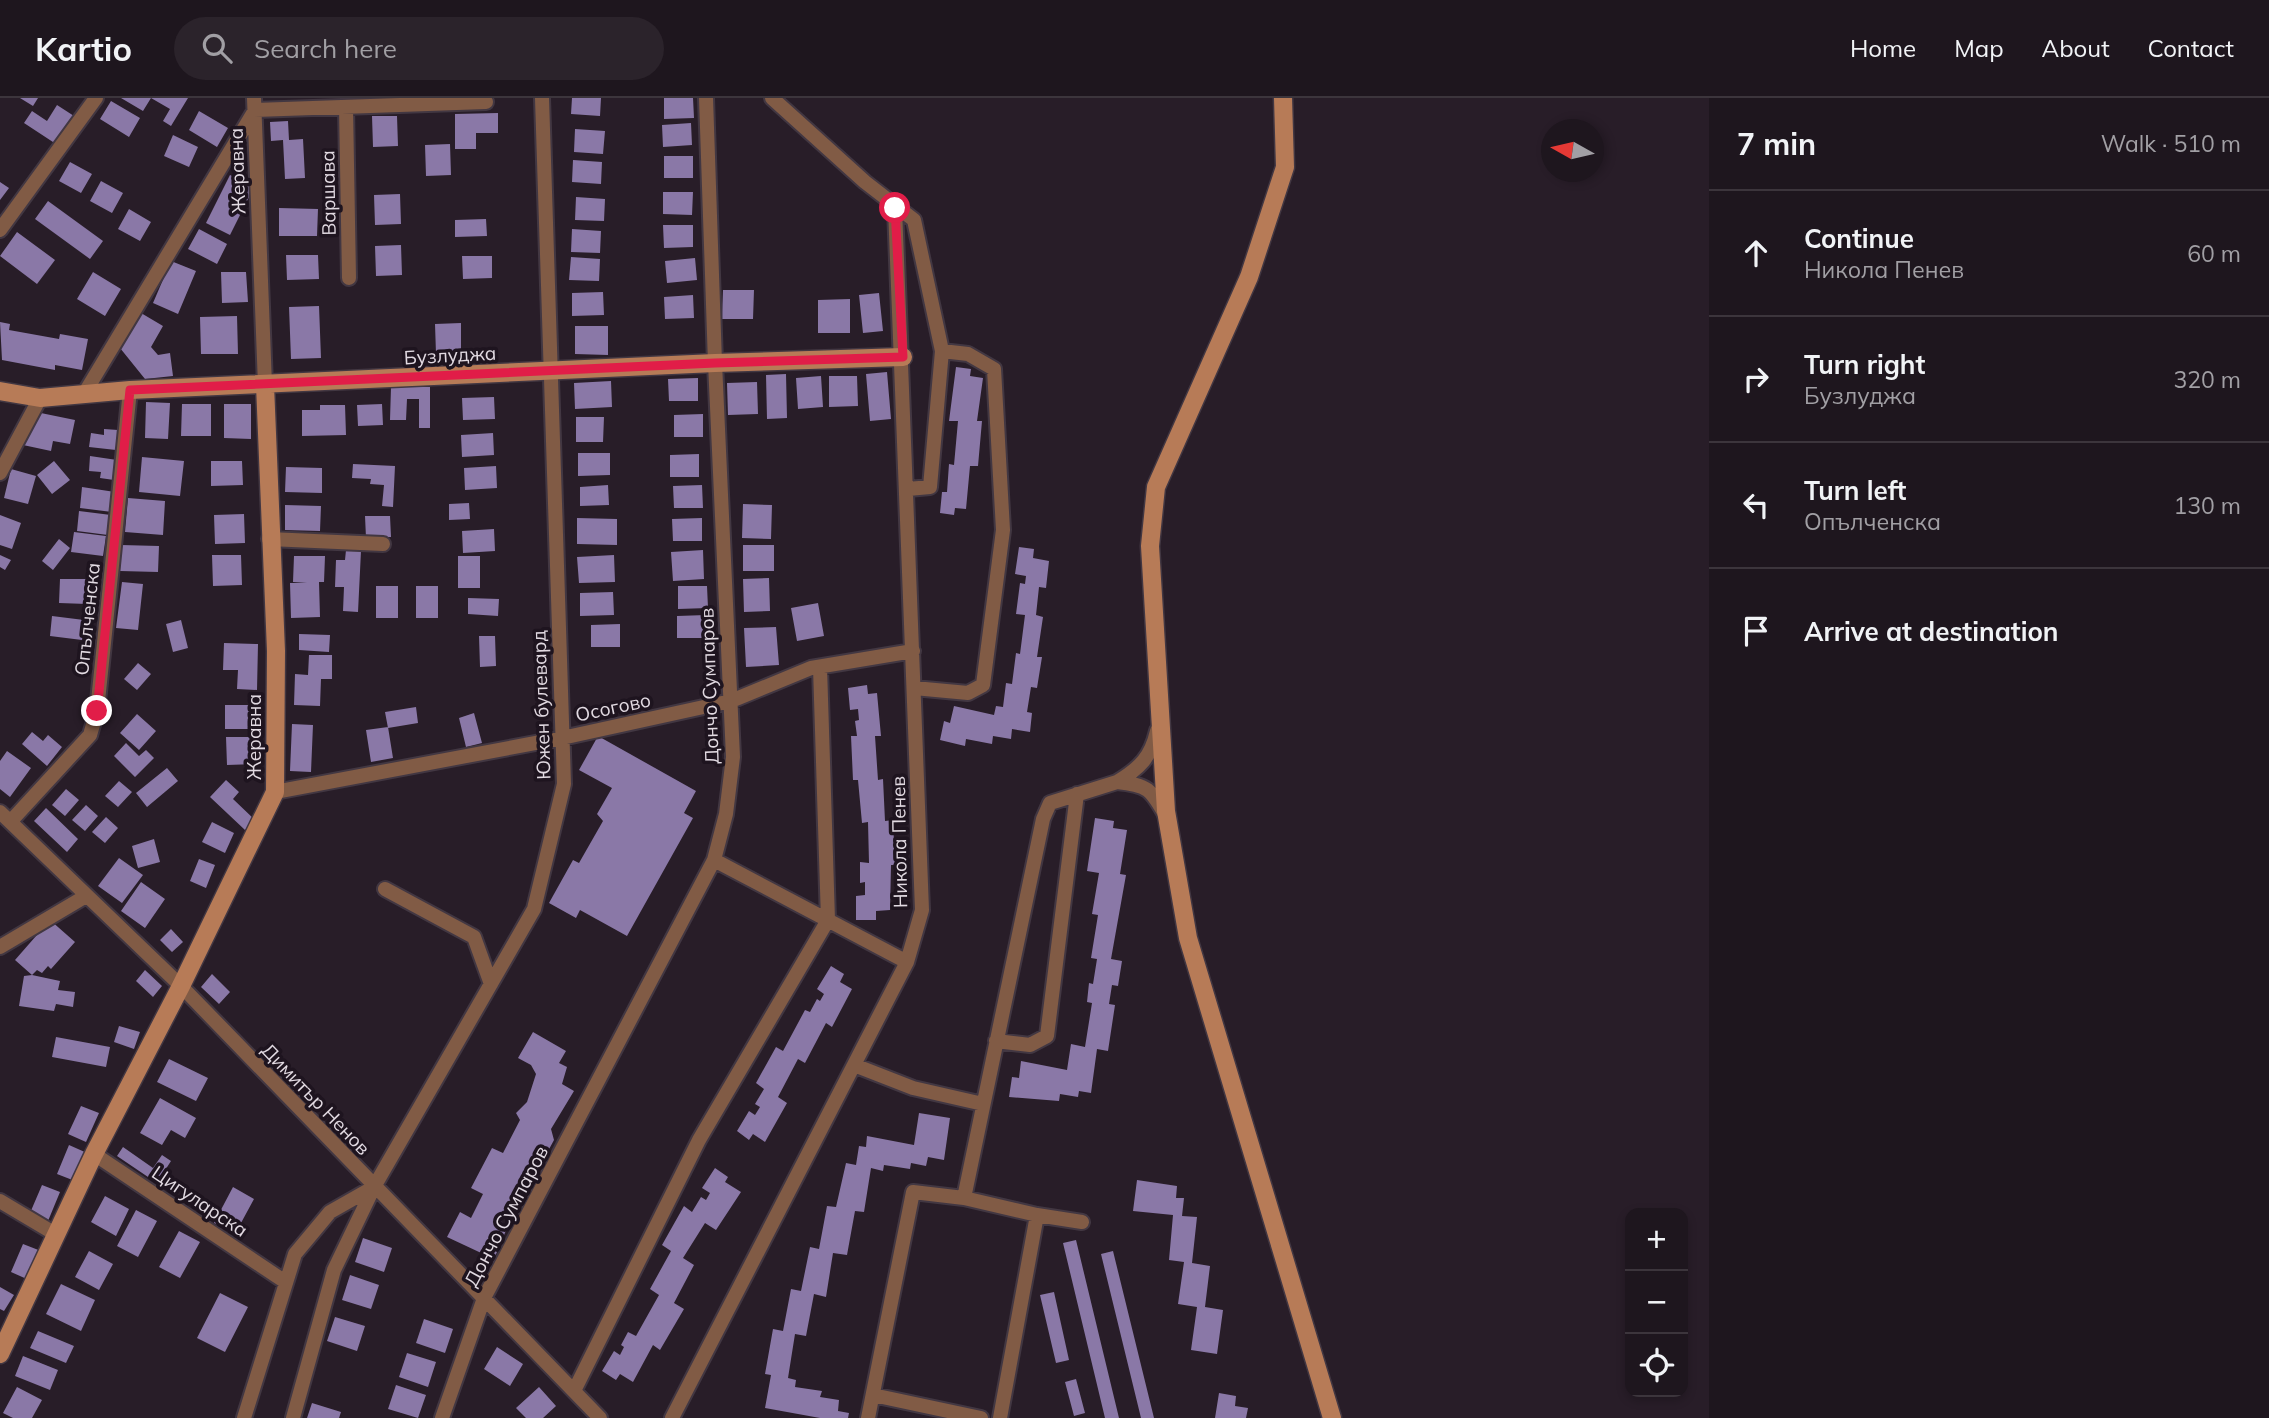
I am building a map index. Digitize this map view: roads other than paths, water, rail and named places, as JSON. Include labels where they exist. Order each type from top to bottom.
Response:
[{"type":"street","name":"Южен булевард","points":[[293,1418],[334,1270],[374,1187],[534,909],[564,784],[542,98]]},
{"type":"street","name":"Дончо Сумпаров","points":[[443,1418],[484,1298],[714,859],[726,814],[733,757],[706,98]]},
{"type":"street","points":[[772,98],[895,208],[914,220],[942,351],[930,487],[908,489]]},
{"type":"street","points":[[1283,98],[1285,167],[1250,277],[1156,487],[1150,546],[1168,820],[1188,938],[1332,1418]]},
{"type":"street","points":[[0,230],[92,99]]},
{"type":"street","points":[[84,394],[255,104],[346,107],[486,102]]},
{"type":"street","name":"Жеравна","points":[[0,1354],[94,1154],[181,986],[275,792],[276,651],[255,104]]},
{"type":"street","name":"Варшава","points":[[346,107],[349,278]]},
{"type":"street","name":"Никола Пенев","points":[[672,1418],[907,962],[922,910],[903,357],[895,208]]},
{"type":"street","points":[[914,688],[968,693],[983,685],[1003,530],[994,369],[968,354],[942,351]]},
{"type":"street","name":"Бузлуджа","points":[[0,391],[40,398],[130,390],[903,357]]},
{"type":"street","name":"Опълченска","points":[[5,816],[90,735],[97,711],[130,390]]},
{"type":"street","points":[[0,473],[40,398]]},
{"type":"street","points":[[270,539],[383,544]]},
{"type":"street","name":"Осогово","points":[[275,792],[562,738],[731,701],[820,667],[913,651]]},
{"type":"street","points":[[574,1391],[699,1140],[828,920],[820,667]]},
{"type":"street","points":[[964,1198],[1043,819],[1050,803],[1117,782],[1138,770],[1152,752],[1161,715]]},
{"type":"street","points":[[1117,782],[1141,784],[1154,794],[1168,820]]},
{"type":"street","points":[[996,1041],[1030,1045],[1047,1036],[1077,794]]},
{"type":"street","name":"Димитър Ненов","points":[[5,816],[181,986],[600,1418]]},
{"type":"street","points":[[714,859],[907,962]]},
{"type":"street","points":[[384,889],[474,937],[491,984]]},
{"type":"street","points":[[1,947],[86,896]]},
{"type":"street","points":[[854,1065],[913,1088],[983,1104]]},
{"type":"street","name":"Цигуларска","points":[[94,1154],[284,1281]]},
{"type":"street","points":[[244,1418],[284,1281],[295,1254],[310,1233],[330,1213],[374,1187]]},
{"type":"street","points":[[868,1418],[913,1192],[964,1198],[1037,1215],[1082,1222]]},
{"type":"street","points":[[0,1201],[57,1235]]},
{"type":"street","points":[[1000,1418],[1037,1215]]},
{"type":"street","points":[[873,1395],[981,1418]]}]
